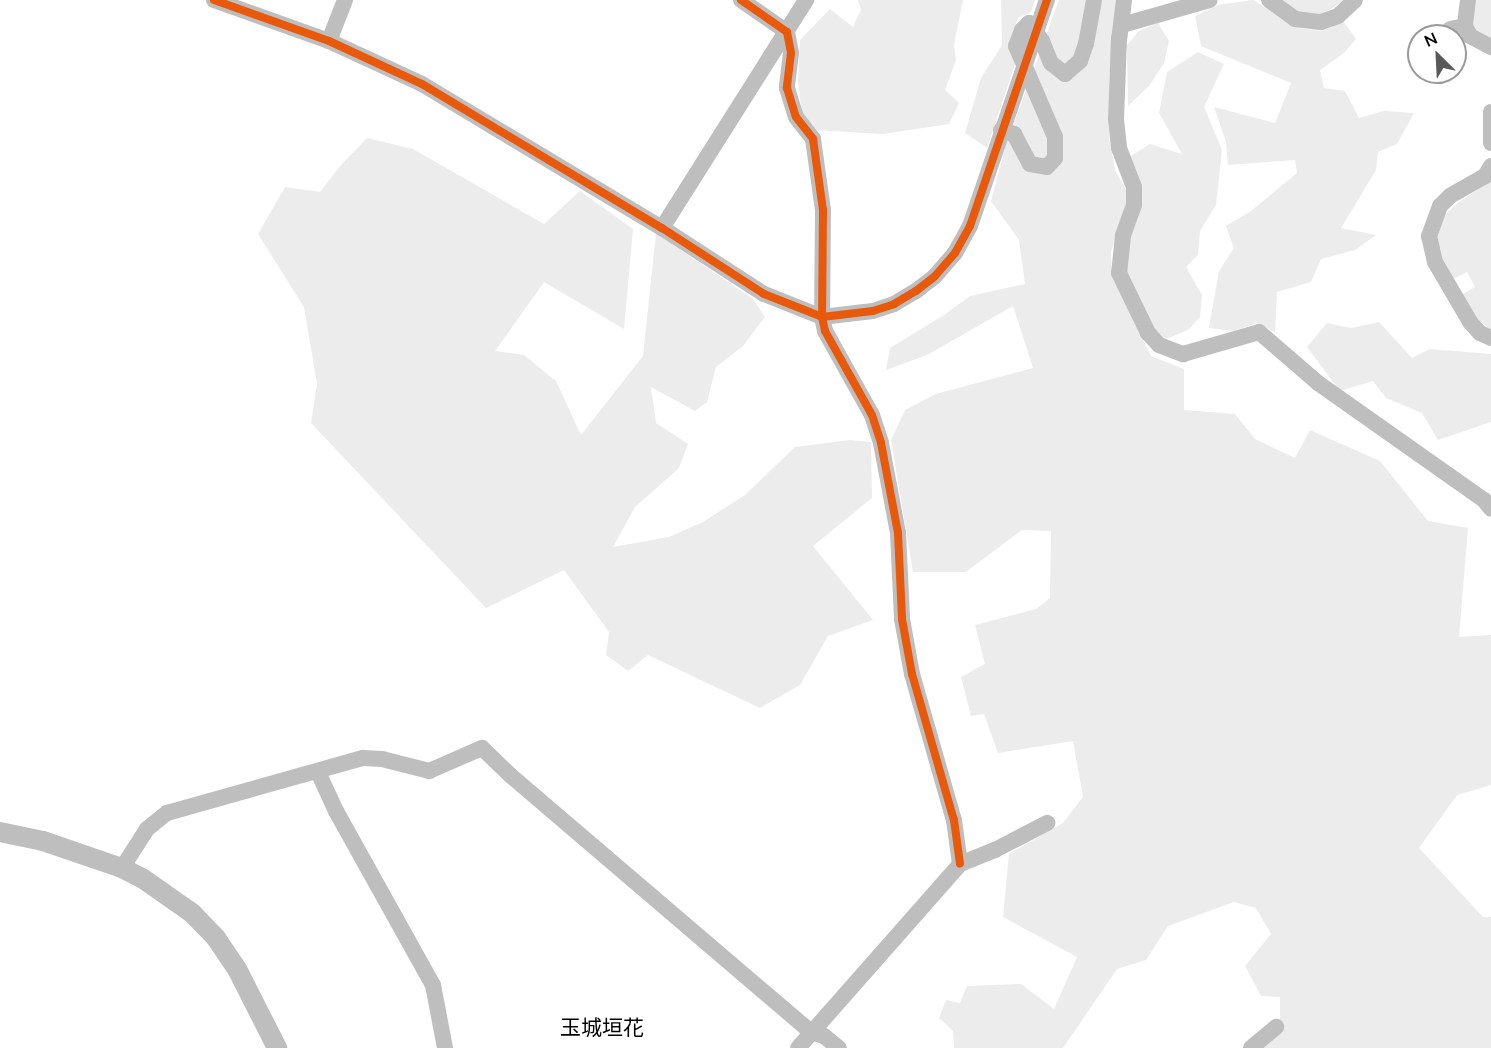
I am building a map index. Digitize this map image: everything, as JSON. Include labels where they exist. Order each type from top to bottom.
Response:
[{"type":"main road","points":[[0,832],[43,841],[122,868],[142,878],[192,913],[216,938],[237,969],[278,1048]]},
{"type":"street","points":[[214,0],[329,41],[422,84],[662,228],[765,294],[822,317],[873,311],[894,304],[935,276],[955,253],[970,226],[1047,0]]},
{"type":"street","points":[[329,41],[345,0]]},
{"type":"street","points":[[741,0],[787,32],[791,53],[788,88],[796,117],[813,139],[823,210],[822,317],[825,331],[872,415],[881,443],[898,533],[902,619],[910,663],[954,820],[960,864]]},
{"type":"street","points":[[662,228],[806,0]]},
{"type":"street","points":[[1001,130],[1014,134],[1030,164],[1047,167],[1055,158],[1055,137],[1016,46],[1022,30],[1029,23],[1042,41],[1051,63],[1065,74],[1080,61],[1086,44],[1094,0]]},
{"type":"street","points":[[1124,0],[1116,119],[1119,148],[1134,187],[1134,205],[1124,236],[1119,273],[1148,333],[1159,345],[1183,354],[1259,332],[1318,383],[1485,500],[1491,509]]},
{"type":"street","points":[[1122,25],[1210,0]]},
{"type":"street","points":[[1269,0],[1295,19],[1308,22],[1321,22],[1338,16],[1355,0]]},
{"type":"street","points":[[1468,0],[1458,27],[1491,47]]},
{"type":"street","points":[[1491,112],[1491,143]]},
{"type":"street","points":[[1491,166],[1485,176],[1450,196],[1440,207],[1430,236],[1435,262],[1470,322],[1480,333],[1491,338]]},
{"type":"street","points":[[122,868],[147,829],[167,813],[363,759],[382,759],[429,771],[483,747],[536,797],[811,1032],[824,1036],[838,1048]]},
{"type":"street","points":[[318,772],[336,811],[433,985],[445,1048]]},
{"type":"street","points":[[798,1048],[960,864],[995,850],[1047,823]]},
{"type":"street","points":[[1251,1048],[1276,1027]]},
{"type":"shaded area","points":[[858,0],[963,0],[954,45],[956,60],[945,90],[959,103],[949,124],[883,134],[814,130],[802,114],[798,81],[800,40],[830,9],[853,27],[861,10]]},
{"type":"shaded area","points":[[1001,0],[1035,0],[1031,12],[1018,18],[1011,38],[1015,64],[987,148],[965,133],[981,78],[1002,45]]},
{"type":"shaded area","points":[[1059,0],[1118,0],[1109,78],[1109,138],[1115,170],[1127,192],[1125,210],[1111,252],[1112,277],[1151,356],[1184,369],[1184,410],[1235,414],[1255,439],[1295,458],[1310,430],[1380,461],[1428,521],[1468,528],[1459,637],[1491,635],[1491,785],[1457,795],[1419,848],[1483,917],[1491,917],[1491,1048],[1260,1048],[1280,1030],[1280,997],[1261,996],[1245,966],[1271,934],[1256,908],[1234,902],[1168,926],[1146,960],[1117,969],[1063,1048],[954,1048],[953,1031],[939,1018],[946,1000],[960,1003],[967,986],[1021,984],[1054,1009],[1077,957],[1003,917],[1009,854],[1063,823],[1083,797],[1073,741],[998,753],[984,714],[971,716],[961,677],[985,664],[975,625],[1036,609],[1050,598],[1051,531],[1022,530],[966,572],[913,572],[891,440],[905,410],[936,394],[1033,368],[1013,306],[927,355],[886,370],[890,348],[970,296],[1025,284],[1019,240],[991,201],[1005,148]]},
{"type":"shaded area","points":[[1253,0],[1299,28],[1321,31],[1344,22],[1356,39],[1344,53],[1320,70],[1324,88],[1345,91],[1359,118],[1384,111],[1414,113],[1397,144],[1378,152],[1376,170],[1341,228],[1376,235],[1355,250],[1321,259],[1311,282],[1277,292],[1275,332],[1257,323],[1234,331],[1209,328],[1219,271],[1234,248],[1226,226],[1251,211],[1297,173],[1295,160],[1228,165],[1226,142],[1214,107],[1275,123],[1291,83],[1201,46],[1195,16],[1218,5]]},
{"type":"shaded area","points":[[1283,0],[1345,0],[1318,17],[1300,15]]},
{"type":"shaded area","points":[[1475,0],[1491,0],[1491,39],[1479,34],[1472,27]]},
{"type":"shaded area","points":[[1158,23],[1169,41],[1164,63],[1149,86],[1128,106],[1127,45],[1139,31]]},
{"type":"shaded area","points":[[1198,52],[1224,64],[1204,107],[1222,150],[1216,205],[1200,231],[1198,255],[1186,267],[1202,295],[1200,317],[1188,330],[1166,339],[1152,328],[1126,270],[1129,157],[1150,144],[1182,154],[1159,113],[1167,72]]},
{"type":"shaded area","points":[[367,138],[413,149],[544,224],[580,191],[633,229],[624,329],[544,282],[495,351],[524,355],[556,381],[581,435],[643,356],[656,233],[753,299],[765,317],[743,346],[716,367],[707,402],[695,411],[651,387],[656,423],[688,444],[679,468],[635,507],[613,547],[669,537],[703,522],[745,495],[795,447],[850,440],[871,442],[872,498],[813,546],[873,620],[828,636],[800,685],[760,708],[648,655],[628,671],[606,655],[609,632],[564,570],[486,608],[311,423],[317,384],[304,307],[258,234],[285,187],[320,192],[341,165]]},
{"type":"shaded area","points":[[1491,181],[1491,330],[1474,316],[1461,295],[1475,287],[1467,272],[1451,280],[1440,260],[1436,235],[1445,215],[1459,202]]},
{"type":"shaded area","points":[[1379,322],[1412,358],[1430,349],[1491,354],[1491,422],[1438,440],[1422,413],[1386,398],[1373,381],[1340,391],[1307,347],[1327,323],[1351,328]]},
{"type":"cycle path","points":[[214,0],[329,41],[422,84],[662,228],[764,294],[822,317],[873,311],[894,304],[935,276],[955,253],[970,226],[1047,0]]},
{"type":"cycle path","points":[[741,0],[787,32],[791,53],[787,88],[796,117],[813,139],[823,210],[822,317],[825,331],[872,415],[881,443],[898,533],[902,619],[912,674],[954,820],[960,864]]},
{"type":"district","name":"玉城垣花","points":[[602,1027]]}]
